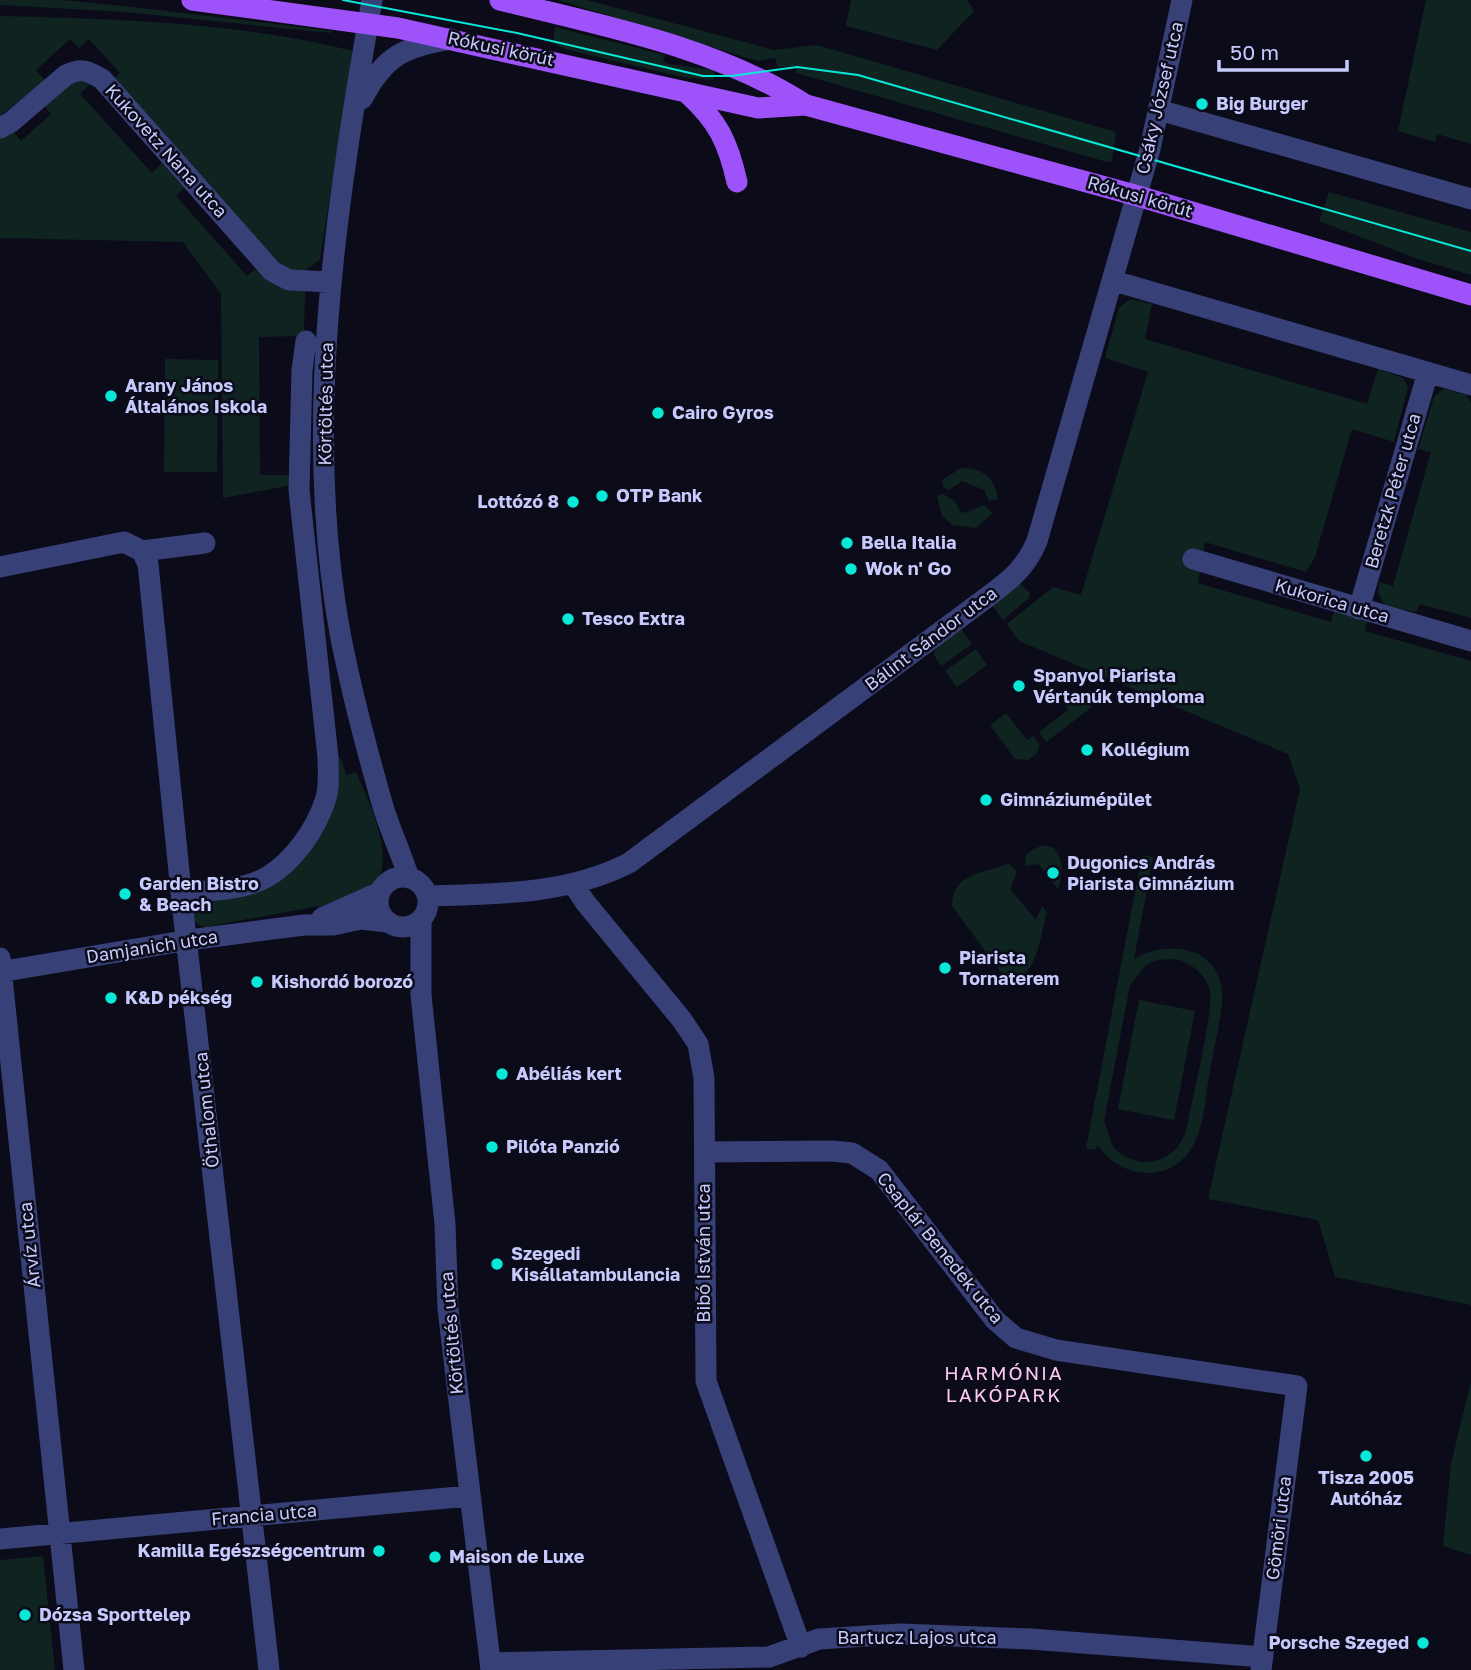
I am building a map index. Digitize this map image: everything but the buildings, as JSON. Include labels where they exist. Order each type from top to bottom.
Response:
[{"type":"main road","name":"Rókusi körút","points":[[192,0],[368,22],[758,108],[806,106],[1138,196],[1471,295]]},
{"type":"main road","name":"Rókusi körút","points":[[500,0],[663,44],[743,70],[773,84],[806,106]]},
{"type":"main road","points":[[743,70],[758,108]]},
{"type":"main road","points":[[686,91],[718,124],[730,154],[737,183]]},
{"type":"street","name":"Körtöltés utca","points":[[372,0],[330,282],[325,463],[333,571],[342,642],[383,806],[409,878]]},
{"type":"street","name":"Csáky József utca","points":[[1138,196],[1182,0]]},
{"type":"street","points":[[354,113],[385,62],[418,46],[453,39]]},
{"type":"street","name":"Kukovetz Nana utca","points":[[0,128],[11,122],[65,75],[76,69],[87,70],[102,79],[272,271],[289,280],[330,282]]},
{"type":"street","points":[[1159,110],[1471,199]]},
{"type":"street","name":"Bálint Sándor utca","points":[[424,911],[503,894],[574,885],[629,863],[986,598],[1028,562],[1037,541],[1138,196]]},
{"type":"street","points":[[1114,281],[1471,385]]},
{"type":"street","points":[[181,892],[234,887],[267,878],[296,852],[314,826],[326,799],[328,757],[299,490],[302,370],[306,341]]},
{"type":"street","name":"Beretzk Péter utca","points":[[1359,609],[1428,372]]},
{"type":"street","points":[[0,567],[124,542],[142,551],[205,543]]},
{"type":"street","name":"Öthalom utca","points":[[142,551],[148,564],[181,892],[189,940],[269,1670]]},
{"type":"street","name":"Kukorica utca","points":[[1193,559],[1471,641]]},
{"type":"street","name":"Körtöltés utca","points":[[382,888],[387,858],[383,806]]},
{"type":"street","points":[[409,878],[420,884],[424,911],[405,928],[390,924],[378,908],[382,888],[392,879],[409,878]]},
{"type":"street","name":"Bibó István utca","points":[[574,885],[584,902],[682,1020],[698,1044],[704,1078],[706,1381],[794,1656]]},
{"type":"street","name":"Damjanich utca","points":[[304,925],[382,888]]},
{"type":"street","name":"Körtöltés utca","points":[[424,911],[421,995],[445,1224],[448,1309],[491,1667]]},
{"type":"street","name":"Damjanich utca","points":[[1,967],[304,925],[333,925],[361,919],[390,924]]},
{"type":"street","name":"Körtöltés utca","points":[[390,924],[407,948],[421,995]]},
{"type":"street","name":"Árvíz utca","points":[[1,967],[74,1670]]},
{"type":"street","name":"Csaplár Benedek utca","points":[[705,1152],[832,1151],[852,1153],[865,1158],[890,1182],[995,1320],[1016,1338],[1056,1350],[1297,1386]]},
{"type":"street","name":"Gömöri utca","points":[[1262,1664],[1297,1386]]},
{"type":"street","name":"Francia utca","points":[[0,1539],[469,1496]]},
{"type":"street","name":"Bartucz Lajos utca","points":[[491,1667],[794,1656],[840,1636],[901,1634],[1031,1639],[1262,1664]]},
{"type":"green space","points":[[0,0],[62,0],[332,31],[125,12],[0,5]]},
{"type":"green space","points":[[558,0],[587,0],[774,50],[817,45],[1116,132],[1112,161],[1107,162],[796,73],[797,66],[778,67],[775,58],[757,61]]},
{"type":"green space","points":[[851,0],[967,0],[974,11],[937,50],[846,26]]},
{"type":"green space","points":[[1426,0],[1471,0],[1471,144],[1437,134],[1435,142],[1398,131]]},
{"type":"green space","points":[[0,16],[133,21],[222,28],[310,41],[353,51],[320,259],[303,273],[278,267],[110,82],[120,73],[89,39],[79,48],[70,39],[36,70],[45,80],[0,116]]},
{"type":"green space","points":[[555,27],[665,55],[663,62],[668,64],[715,70],[714,80],[682,77],[565,49],[553,43]]},
{"type":"green space","points":[[70,78],[90,84],[80,94],[152,173],[162,163],[184,188],[176,196],[247,276],[257,268],[305,290],[304,336],[259,337],[260,475],[292,475],[292,485],[223,498],[221,294],[183,242],[0,238],[0,134],[11,129],[21,141],[51,114],[41,102]]},
{"type":"green space","points":[[1329,192],[1471,232],[1471,275],[1418,259],[1319,221]]},
{"type":"green space","points":[[1130,299],[1152,304],[1145,339],[1367,404],[1378,369],[1403,378],[1408,387],[1394,442],[1352,429],[1315,557],[1306,572],[1205,542],[1198,583],[1331,622],[1335,609],[1368,619],[1365,631],[1471,661],[1471,1305],[1335,1277],[1318,1220],[1208,1199],[1300,789],[1288,754],[1019,641],[1007,624],[1053,587],[1081,595],[1148,372],[1105,358],[1119,308]]},
{"type":"green space","points":[[165,359],[218,360],[217,472],[164,472]]},
{"type":"green space","points":[[1444,389],[1466,395],[1471,402],[1471,618],[1420,604],[1416,612],[1385,606],[1378,593],[1379,582],[1393,586],[1431,452],[1418,449],[1434,397]]},
{"type":"green space","points":[[961,468],[975,469],[986,475],[994,485],[998,499],[989,501],[984,490],[962,481],[949,490],[943,487],[942,480]]},
{"type":"green space","points":[[942,494],[955,501],[960,511],[965,513],[984,505],[993,513],[976,528],[952,525],[942,516],[937,496]]},
{"type":"green space","points":[[1020,583],[1030,593],[1029,598],[1003,620],[992,605]]},
{"type":"green space","points":[[960,628],[972,644],[941,666],[934,655],[937,646]]},
{"type":"green space","points":[[976,649],[987,665],[957,687],[945,671]]},
{"type":"green space","points":[[1082,694],[1092,707],[1046,742],[1039,732],[1068,710],[1066,706]]},
{"type":"green space","points":[[1006,713],[1027,740],[1033,736],[1040,745],[1036,754],[1028,760],[1015,759],[990,725]]},
{"type":"green space","points":[[341,758],[346,775],[356,772],[379,831],[383,864],[379,878],[371,889],[354,899],[321,911],[318,906],[205,927],[197,924],[189,914],[192,904],[277,879],[336,759]]},
{"type":"green space","points":[[1042,845],[1054,848],[1060,858],[1062,872],[1058,889],[1039,864],[1025,866],[1026,854]]},
{"type":"green space","points":[[1142,855],[1153,857],[1134,959],[1164,949],[1194,952],[1206,959],[1221,984],[1221,1011],[1201,1123],[1191,1149],[1181,1161],[1157,1172],[1144,1173],[1118,1165],[1098,1145],[1095,1150],[1086,1148]],"holes":[[[1157,960],[1182,961],[1198,970],[1210,991],[1205,1037],[1186,1131],[1173,1151],[1164,1158],[1144,1162],[1133,1160],[1113,1147],[1104,1121],[1130,985],[1146,965]]]},
{"type":"green space","points":[[1009,863],[1017,872],[1010,889],[1036,920],[1042,906],[1047,912],[1034,959],[1025,974],[1018,979],[1003,975],[952,906],[953,895],[964,880]]},
{"type":"green space","points":[[1139,1000],[1195,1011],[1174,1120],[1118,1109]]},
{"type":"green space","points":[[1471,1381],[1471,1555],[1443,1546],[1451,1464]]},
{"type":"green space","name":"Dózsa Sporttelep","points":[[43,1556],[55,1670],[0,1670],[0,1560]]},
{"type":"tram line","points":[[343,0],[517,33],[703,76],[731,76],[797,67],[858,75],[1471,251]]},
{"type":"place","name":"Big Burger","points":[[1202,104]]},
{"type":"place","name":"Arany János Általános Iskola","points":[[111,396]]},
{"type":"place","name":"Cairo Gyros","points":[[658,413]]},
{"type":"place","name":"OTP Bank","points":[[602,496]]},
{"type":"place","name":"Lottózó 8","points":[[573,502]]},
{"type":"place","name":"Bella Italia","points":[[847,543]]},
{"type":"place","name":"Wok n' Go","points":[[851,569]]},
{"type":"place","name":"Tesco Extra","points":[[568,619]]},
{"type":"place","name":"Spanyol Piarista Vértanúk temploma","points":[[1019,686]]},
{"type":"place","name":"Kollégium","points":[[1087,750]]},
{"type":"place","name":"Gimnáziumépület","points":[[986,800]]},
{"type":"place","name":"Dugonics András Piarista Gimnázium","points":[[1053,873]]},
{"type":"place","name":"Garden Bistro & Beach","points":[[125,894]]},
{"type":"place","name":"Piarista Tornaterem","points":[[945,968]]},
{"type":"place","name":"Kishordó borozó","points":[[257,982]]},
{"type":"place","name":"K&D pékség","points":[[111,998]]},
{"type":"place","name":"Abéliás kert","points":[[502,1074]]},
{"type":"place","name":"Pilóta Panzió","points":[[492,1147]]},
{"type":"place","name":"Szegedi Kisállatambulancia","points":[[497,1264]]},
{"type":"place","name":"Tisza 2005 Autóház","points":[[1366,1456]]},
{"type":"place","name":"Kamilla Egészségcentrum","points":[[379,1551]]},
{"type":"place","name":"Maison de Luxe","points":[[435,1557]]},
{"type":"place","name":"Dózsa Sporttelep","points":[[25,1615]]},
{"type":"place","name":"Porsche Szeged","points":[[1423,1643]]},
{"type":"district","name":"HARMÓNIA LAKÓPARK","points":[[1004,1384]]}]
